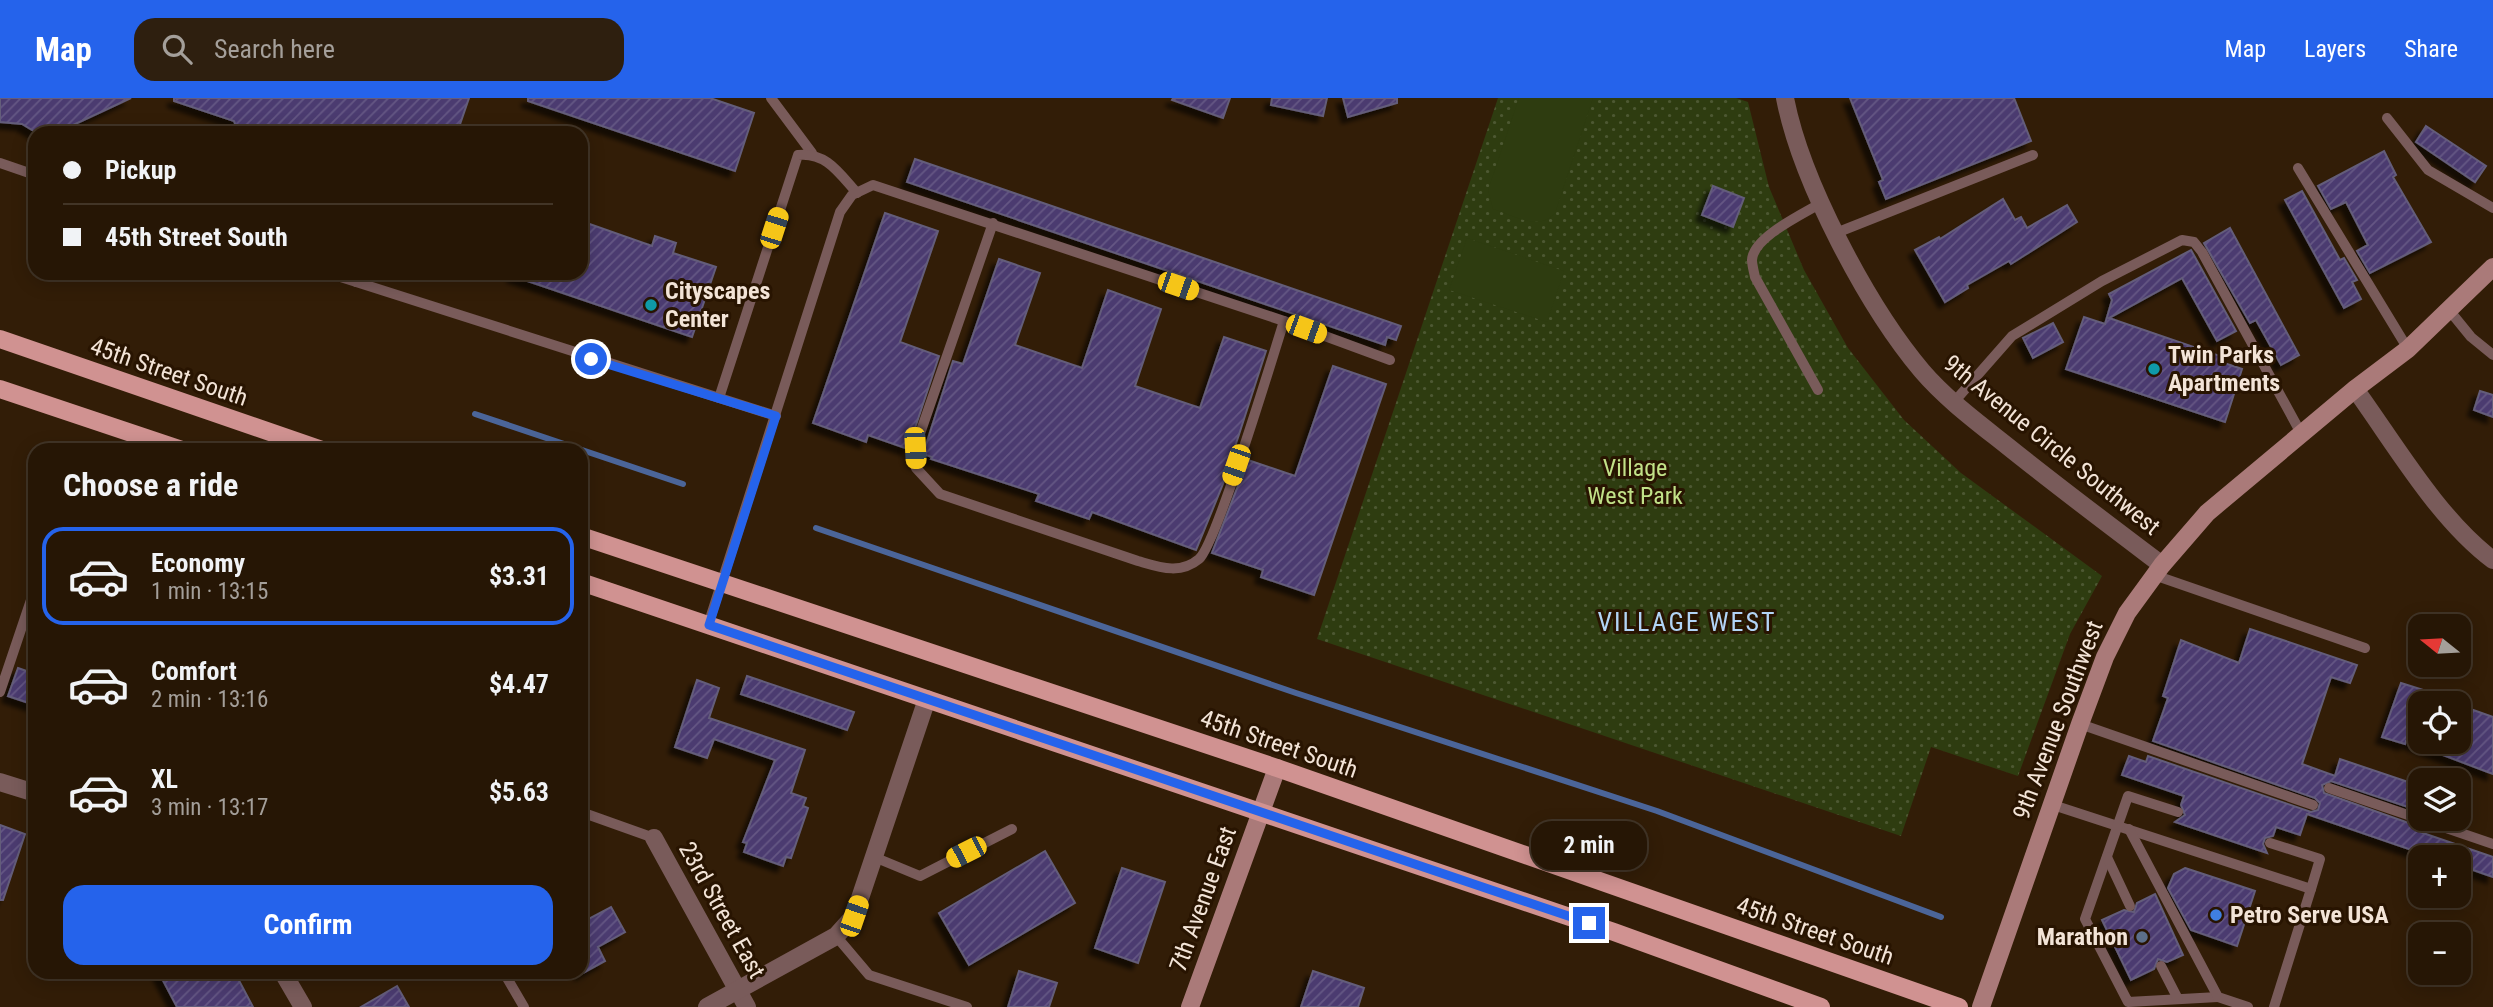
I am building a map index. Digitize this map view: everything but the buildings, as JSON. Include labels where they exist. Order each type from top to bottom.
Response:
[{"type":"main road","name":"45th Street South","points":[[0,339],[302,443]]},
{"type":"main road","points":[[0,389],[161,443]]},
{"type":"main road","name":"45th Street South","points":[[588,538],[1277,768],[1959,1007]]},
{"type":"main road","points":[[588,584],[1601,927],[1821,1007]]},
{"type":"street","name":"9th Avenue Circle Southwest","points":[[1785,98],[1790,124],[1821,203],[1877,306],[1922,372],[1954,402],[2158,570]]},
{"type":"street","name":"9th Avenue Southwest","points":[[1981,1007],[2080,723],[2105,657],[2127,613],[2158,570],[2207,513],[2355,389],[2408,349],[2493,267]]},
{"type":"street","points":[[2355,389],[2435,499],[2476,547],[2493,560]]},
{"type":"street","points":[[707,1007],[836,936],[854,916],[927,699]]},
{"type":"street","name":"7th Avenue East","points":[[1190,1007],[1277,768]]},
{"type":"street","points":[[0,782],[28,791]]},
{"type":"street","name":"23rd Street East","points":[[654,838],[747,1007]]},
{"type":"street","points":[[287,979],[303,1007]]},
{"type":"lane","points":[[771,98],[812,153],[827,160],[857,193]]},
{"type":"lane","points":[[2386,118],[2428,170],[2493,208]]},
{"type":"lane","points":[[719,398],[798,155],[812,153]]},
{"type":"lane","points":[[1836,233],[2033,155]]},
{"type":"lane","points":[[0,163],[28,173]]},
{"type":"lane","points":[[2298,167],[2408,349]]},
{"type":"lane","points":[[709,625],[840,212],[857,193],[873,185],[1284,321],[1390,360]]},
{"type":"lane","points":[[1818,390],[1755,277],[1752,258],[1758,244],[1821,203]]},
{"type":"lane","points":[[993,223],[915,448],[916,468],[940,494],[1124,557],[1163,568],[1184,569],[1201,557],[1220,513],[1284,321]]},
{"type":"lane","points":[[1954,402],[2012,335],[2102,281],[2182,240],[2194,242],[2202,252],[2302,435]]},
{"type":"lane","points":[[350,280],[776,416]]},
{"type":"lane","points":[[356,282],[360,280]]},
{"type":"lane","points":[[2449,310],[2471,337],[2493,355]]},
{"type":"lane","points":[[2158,570],[2365,648]]},
{"type":"lane","points":[[0,692],[28,609]]},
{"type":"lane","points":[[2080,723],[2313,805]]},
{"type":"lane","points":[[2329,788],[2493,844]]},
{"type":"lane","points":[[2178,812],[2128,796],[2085,919],[2128,1002],[2218,997],[2248,1007]]},
{"type":"lane","points":[[2050,804],[2311,890]]},
{"type":"lane","points":[[588,814],[654,838]]},
{"type":"lane","points":[[874,857],[920,876],[1012,829]]},
{"type":"lane","points":[[2129,829],[2218,997]]},
{"type":"lane","points":[[2270,843],[2320,859],[2274,1007]]},
{"type":"lane","points":[[2107,857],[2130,906]]},
{"type":"lane","points":[[836,936],[869,975],[967,1007]]},
{"type":"lane","points":[[2161,965],[2178,999]]},
{"type":"lane","points":[[508,979],[524,1007]]},
{"type":"green space","name":"Village West Park","points":[[1498,98],[1736,98],[1748,102],[1769,187],[1804,270],[1848,348],[1904,420],[1961,473],[2102,576],[2070,634],[2018,776],[1931,747],[1901,836],[1317,639]]},
{"type":"green space","points":[[1519,98],[1593,98],[1555,213],[1549,219],[1541,221],[1526,220],[1493,209],[1488,190]]},
{"type":"green space","points":[[1467,238],[1564,271],[1547,322],[1449,290]]},
{"type":"waterway","points":[[475,414],[561,443]]},
{"type":"waterway","points":[[588,452],[683,484]]},
{"type":"waterway","points":[[816,528],[1296,693],[1657,811],[1941,917]]},
{"type":"place","name":"Cityscapes Center","points":[[651,305]]},
{"type":"place","name":"Twin Parks Apartments","points":[[2154,369]]},
{"type":"place","name":"Petro Serve USA","points":[[2216,915]]},
{"type":"place","name":"Marathon","points":[[2142,937]]},
{"type":"district","name":"VILLAGE WEST","points":[[1687,622]]},
{"type":"route","points":[[591,359],[776,416],[709,625],[1589,923]]}]
